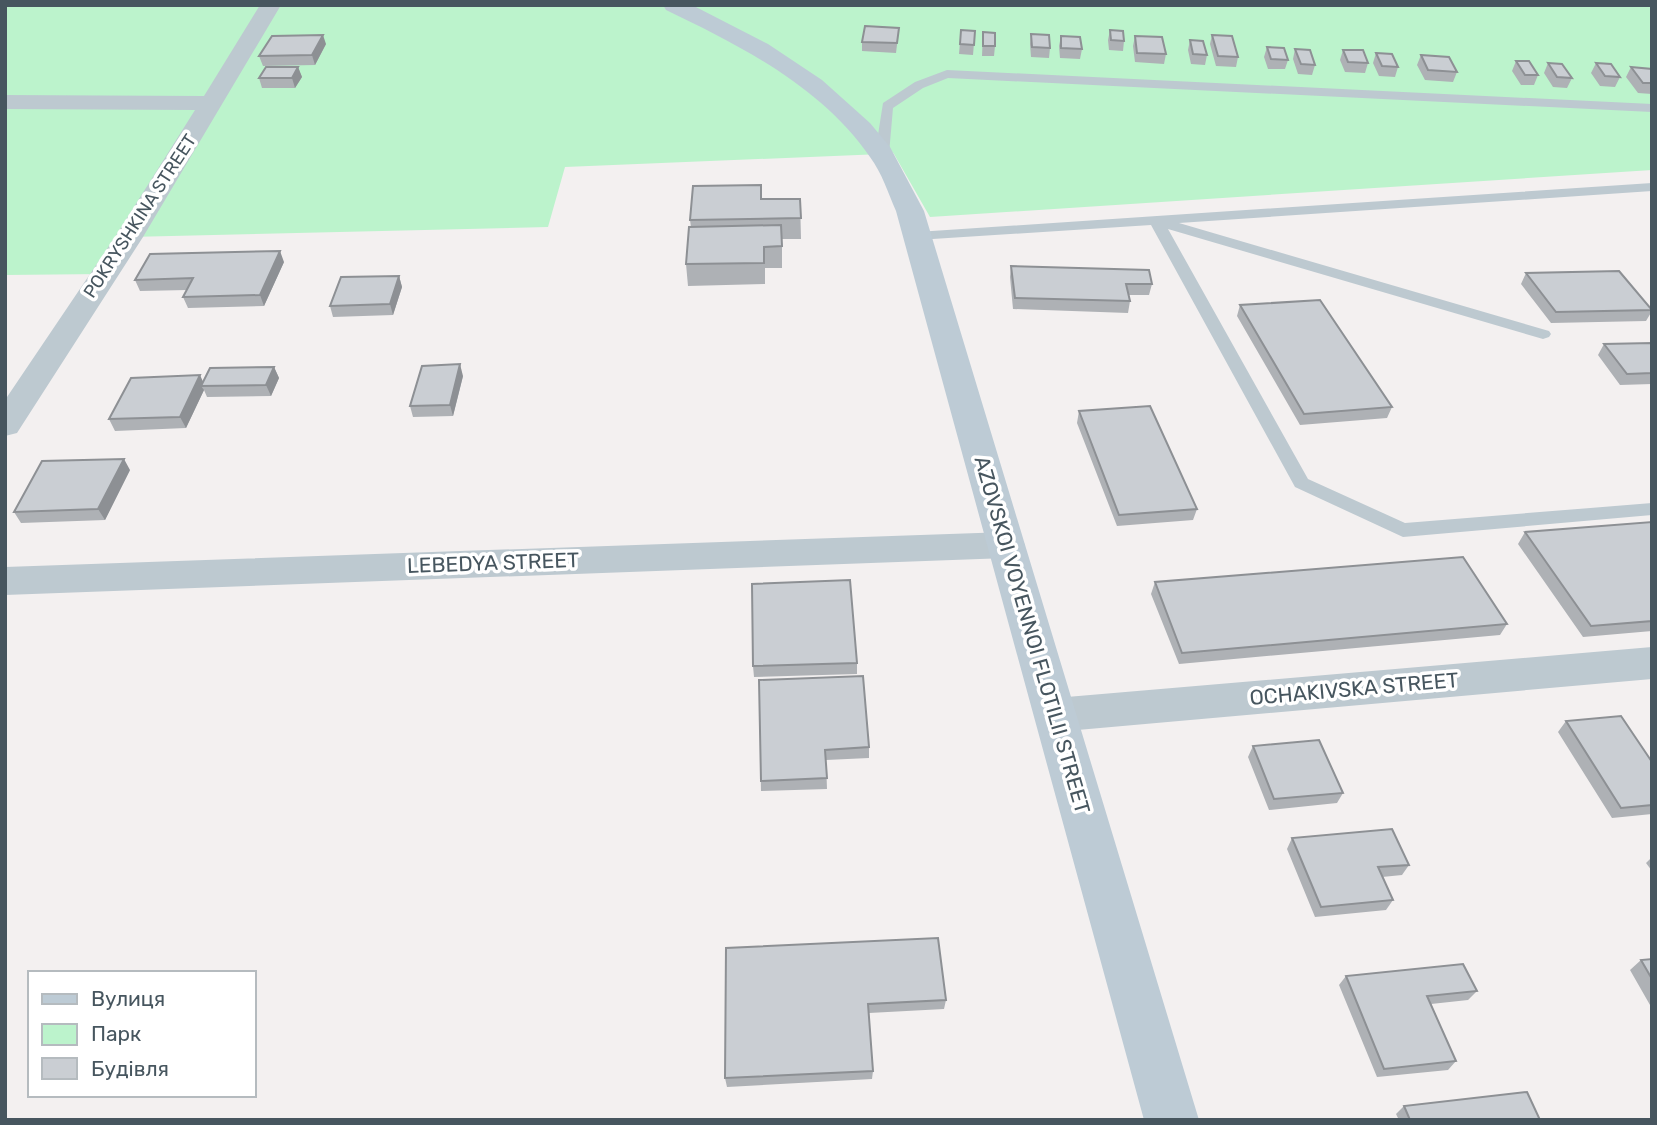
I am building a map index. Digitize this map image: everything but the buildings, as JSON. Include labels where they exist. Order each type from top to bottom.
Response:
[{"type":"street","name":"POKRYSHKINA STREET","points":[[5,425],[212,103],[271,5]]},
{"type":"street","name":"AZOVSKOI VOYENNOI FLOTILII STREET","points":[[674,5],[760,49],[835,102],[882,154],[910,211],[994,546],[1055,715],[1172,1120]]},
{"type":"street","points":[[5,102],[212,103]]},
{"type":"street","name":"LEBEDYA STREET","points":[[5,581],[994,546]]},
{"type":"street","name":"OCHAKIVSKA STREET","points":[[1055,715],[1647,671]]},
{"type":"lane","points":[[882,154],[887,106],[919,85],[947,74],[1652,108]]},
{"type":"lane","points":[[918,236],[1652,187]]},
{"type":"lane","points":[[1156,220],[1544,334]]},
{"type":"lane","points":[[1156,220],[1301,483],[1404,530],[1652,509]]},
{"type":"green space","points":[[5,5],[1652,5],[1652,170],[930,217],[894,154],[875,131],[882,154],[565,167],[548,227],[129,237],[104,274],[5,275]]}]
